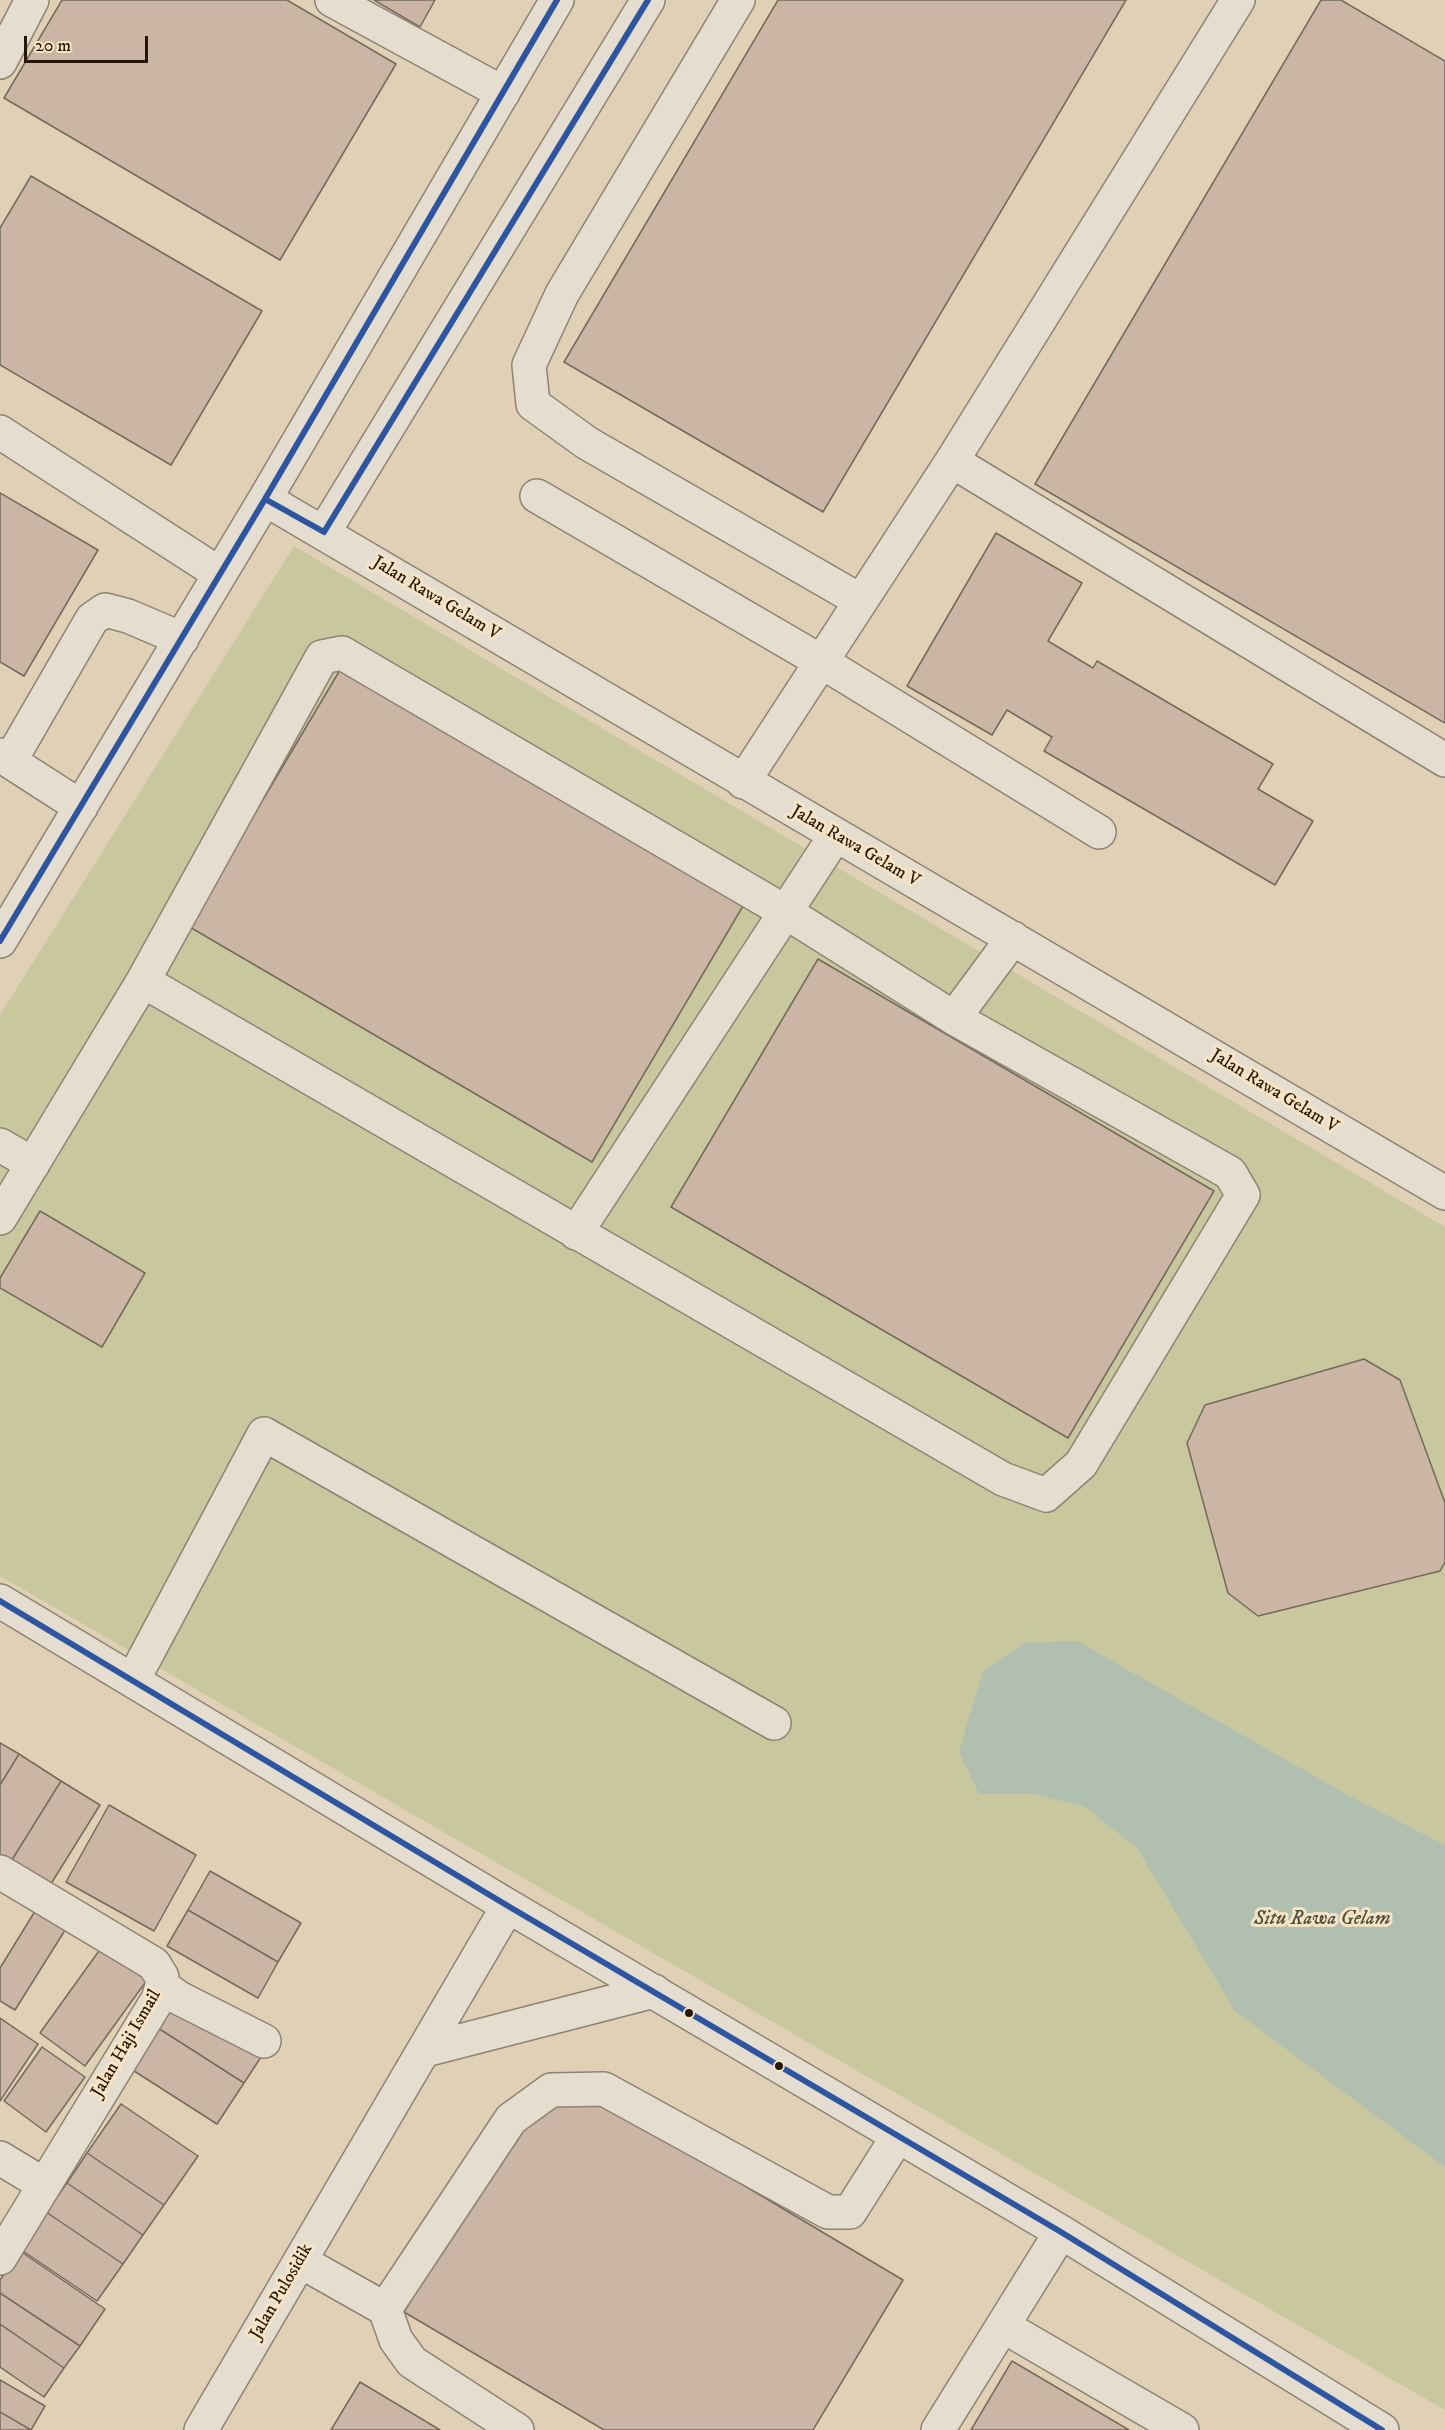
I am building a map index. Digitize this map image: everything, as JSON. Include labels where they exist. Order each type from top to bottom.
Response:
[{"type":"street","points":[[0,62],[33,0]]},
{"type":"street","points":[[332,0],[503,93]]},
{"type":"street","points":[[0,940],[265,499],[557,0]]},
{"type":"street","points":[[324,532],[648,0]]},
{"type":"street","points":[[738,0],[562,294],[529,365],[533,404],[587,443],[861,601]]},
{"type":"street","points":[[743,782],[952,461],[1238,0]]},
{"type":"street","points":[[0,432],[220,574]]},
{"type":"street","points":[[952,461],[1445,760]]},
{"type":"street","points":[[537,496],[822,662],[1099,832]]},
{"type":"street","name":"Jalan Rawa Gelam V","points":[[265,499],[1445,1193]]},
{"type":"street","points":[[81,807],[5,758],[92,619],[105,610],[128,616],[182,639]]},
{"type":"street","points":[[0,1218],[143,981],[322,657],[342,653],[784,911],[954,1018],[1230,1173],[1243,1195],[1081,1464],[1046,1495],[1003,1479],[143,981]]},
{"type":"street","points":[[576,1233],[835,836]]},
{"type":"street","points":[[954,1018],[1013,938]]},
{"type":"street","points":[[0,1145],[33,1164]]},
{"type":"street","points":[[133,1680],[264,1434],[774,1723]]},
{"type":"street","points":[[0,1601],[508,1906],[1061,2232],[1382,2430]]},
{"type":"street","name":"Jalan Haji Ismail","points":[[0,1872],[154,1964],[160,1971],[162,1986],[158,1999],[43,2184],[0,2258]]},
{"type":"street","name":"Jalan Pulosidik","points":[[201,2430],[508,1906]]},
{"type":"street","points":[[162,1986],[179,1998],[264,2041]]},
{"type":"street","points":[[425,2050],[654,1991]]},
{"type":"street","points":[[385,2309],[511,2119],[551,2090],[604,2089],[828,2212],[850,2212],[898,2136]]},
{"type":"street","points":[[0,2158],[43,2184]]},
{"type":"street","points":[[938,2430],[1061,2232]]},
{"type":"street","points":[[300,2261],[385,2309],[396,2340],[412,2362],[517,2430]]},
{"type":"street","points":[[1003,2326],[1182,2430]]},
{"type":"green space","points":[[294,546],[1445,1227],[1445,2410],[0,1576],[0,1015]]},
{"type":"water","name":"Situ Rawa Gelam","points":[[1077,1641],[1353,1798],[1445,1845],[1445,2167],[1235,2011],[1137,1848],[1085,1807],[1034,1794],[979,1794],[959,1752],[983,1671],[1025,1643]]},
{"type":"building","points":[[62,0],[287,0],[396,64],[280,260],[4,98]]},
{"type":"building","points":[[374,0],[435,0],[420,27]]},
{"type":"building","points":[[778,0],[1126,0],[823,512],[564,362]]},
{"type":"building","points":[[1321,0],[1341,0],[1445,61],[1445,723],[1035,484]]},
{"type":"building","points":[[31,176],[262,311],[171,465],[0,365],[0,228]]},
{"type":"building","points":[[0,493],[98,550],[24,676],[0,662]]},
{"type":"building","points":[[996,533],[1082,583],[1048,641],[1093,668],[1097,661],[1273,764],[1258,789],[1313,821],[1275,885],[1044,751],[1052,737],[1007,710],[992,735],[907,686]]},
{"type":"building","points":[[340,670],[743,906],[592,1162],[188,926]]},
{"type":"building","points":[[818,959],[1214,1191],[1068,1438],[671,1207]]},
{"type":"building","points":[[40,1211],[145,1273],[102,1347],[0,1288],[0,1278]]},
{"type":"building","points":[[1364,1359],[1400,1380],[1445,1503],[1445,1562],[1440,1571],[1258,1616],[1228,1593],[1187,1443],[1205,1405]]},
{"type":"building","points":[[0,1743],[19,1754],[0,1785]]},
{"type":"building","points":[[19,1754],[61,1781],[10,1863],[0,1857],[0,1785]]},
{"type":"building","points":[[61,1781],[100,1805],[49,1887],[10,1863]]},
{"type":"building","points":[[109,1805],[196,1855],[154,1931],[66,1882]]},
{"type":"building","points":[[210,1871],[301,1923],[278,1962],[188,1910]]},
{"type":"building","points":[[37,1908],[67,1927],[15,2010],[0,2001],[0,1968]]},
{"type":"building","points":[[188,1910],[278,1962],[258,1998],[167,1946]]},
{"type":"building","points":[[101,1948],[147,1980],[85,2066],[40,2033]]},
{"type":"building","points":[[176,2002],[261,2057],[244,2083],[158,2028]]},
{"type":"building","points":[[0,2018],[38,2044],[0,2101]]},
{"type":"building","points":[[158,2028],[244,2083],[217,2124],[131,2069]]},
{"type":"building","points":[[42,2047],[85,2077],[46,2132],[4,2101]]},
{"type":"building","points":[[548,2094],[602,2101],[903,2280],[813,2430],[604,2430],[404,2312],[518,2122]]},
{"type":"building","points":[[121,2104],[198,2156],[164,2205],[87,2153]]},
{"type":"building","points":[[87,2153],[164,2205],[143,2235],[67,2183]]},
{"type":"building","points":[[67,2183],[143,2235],[123,2264],[46,2212]]},
{"type":"building","points":[[46,2212],[123,2264],[97,2301],[20,2249]]},
{"type":"building","points":[[20,2251],[105,2309],[80,2346],[0,2293],[0,2280]]},
{"type":"building","points":[[0,2293],[80,2346],[64,2368],[0,2324]]},
{"type":"building","points":[[0,2324],[64,2368],[44,2397],[0,2367]]},
{"type":"building","points":[[1012,2361],[1129,2430],[971,2430]]},
{"type":"building","points":[[0,2380],[45,2406],[31,2430],[0,2412]]},
{"type":"building","points":[[360,2382],[440,2430],[331,2430]]},
{"type":"building","points":[[0,2412],[31,2430],[0,2430]]},
{"type":"transit line","points":[[0,941],[265,499],[557,0]]},
{"type":"transit line","points":[[265,499],[324,532],[648,0]]},
{"type":"transit line","points":[[0,1601],[508,1906],[1061,2232],[1382,2430]]}]
